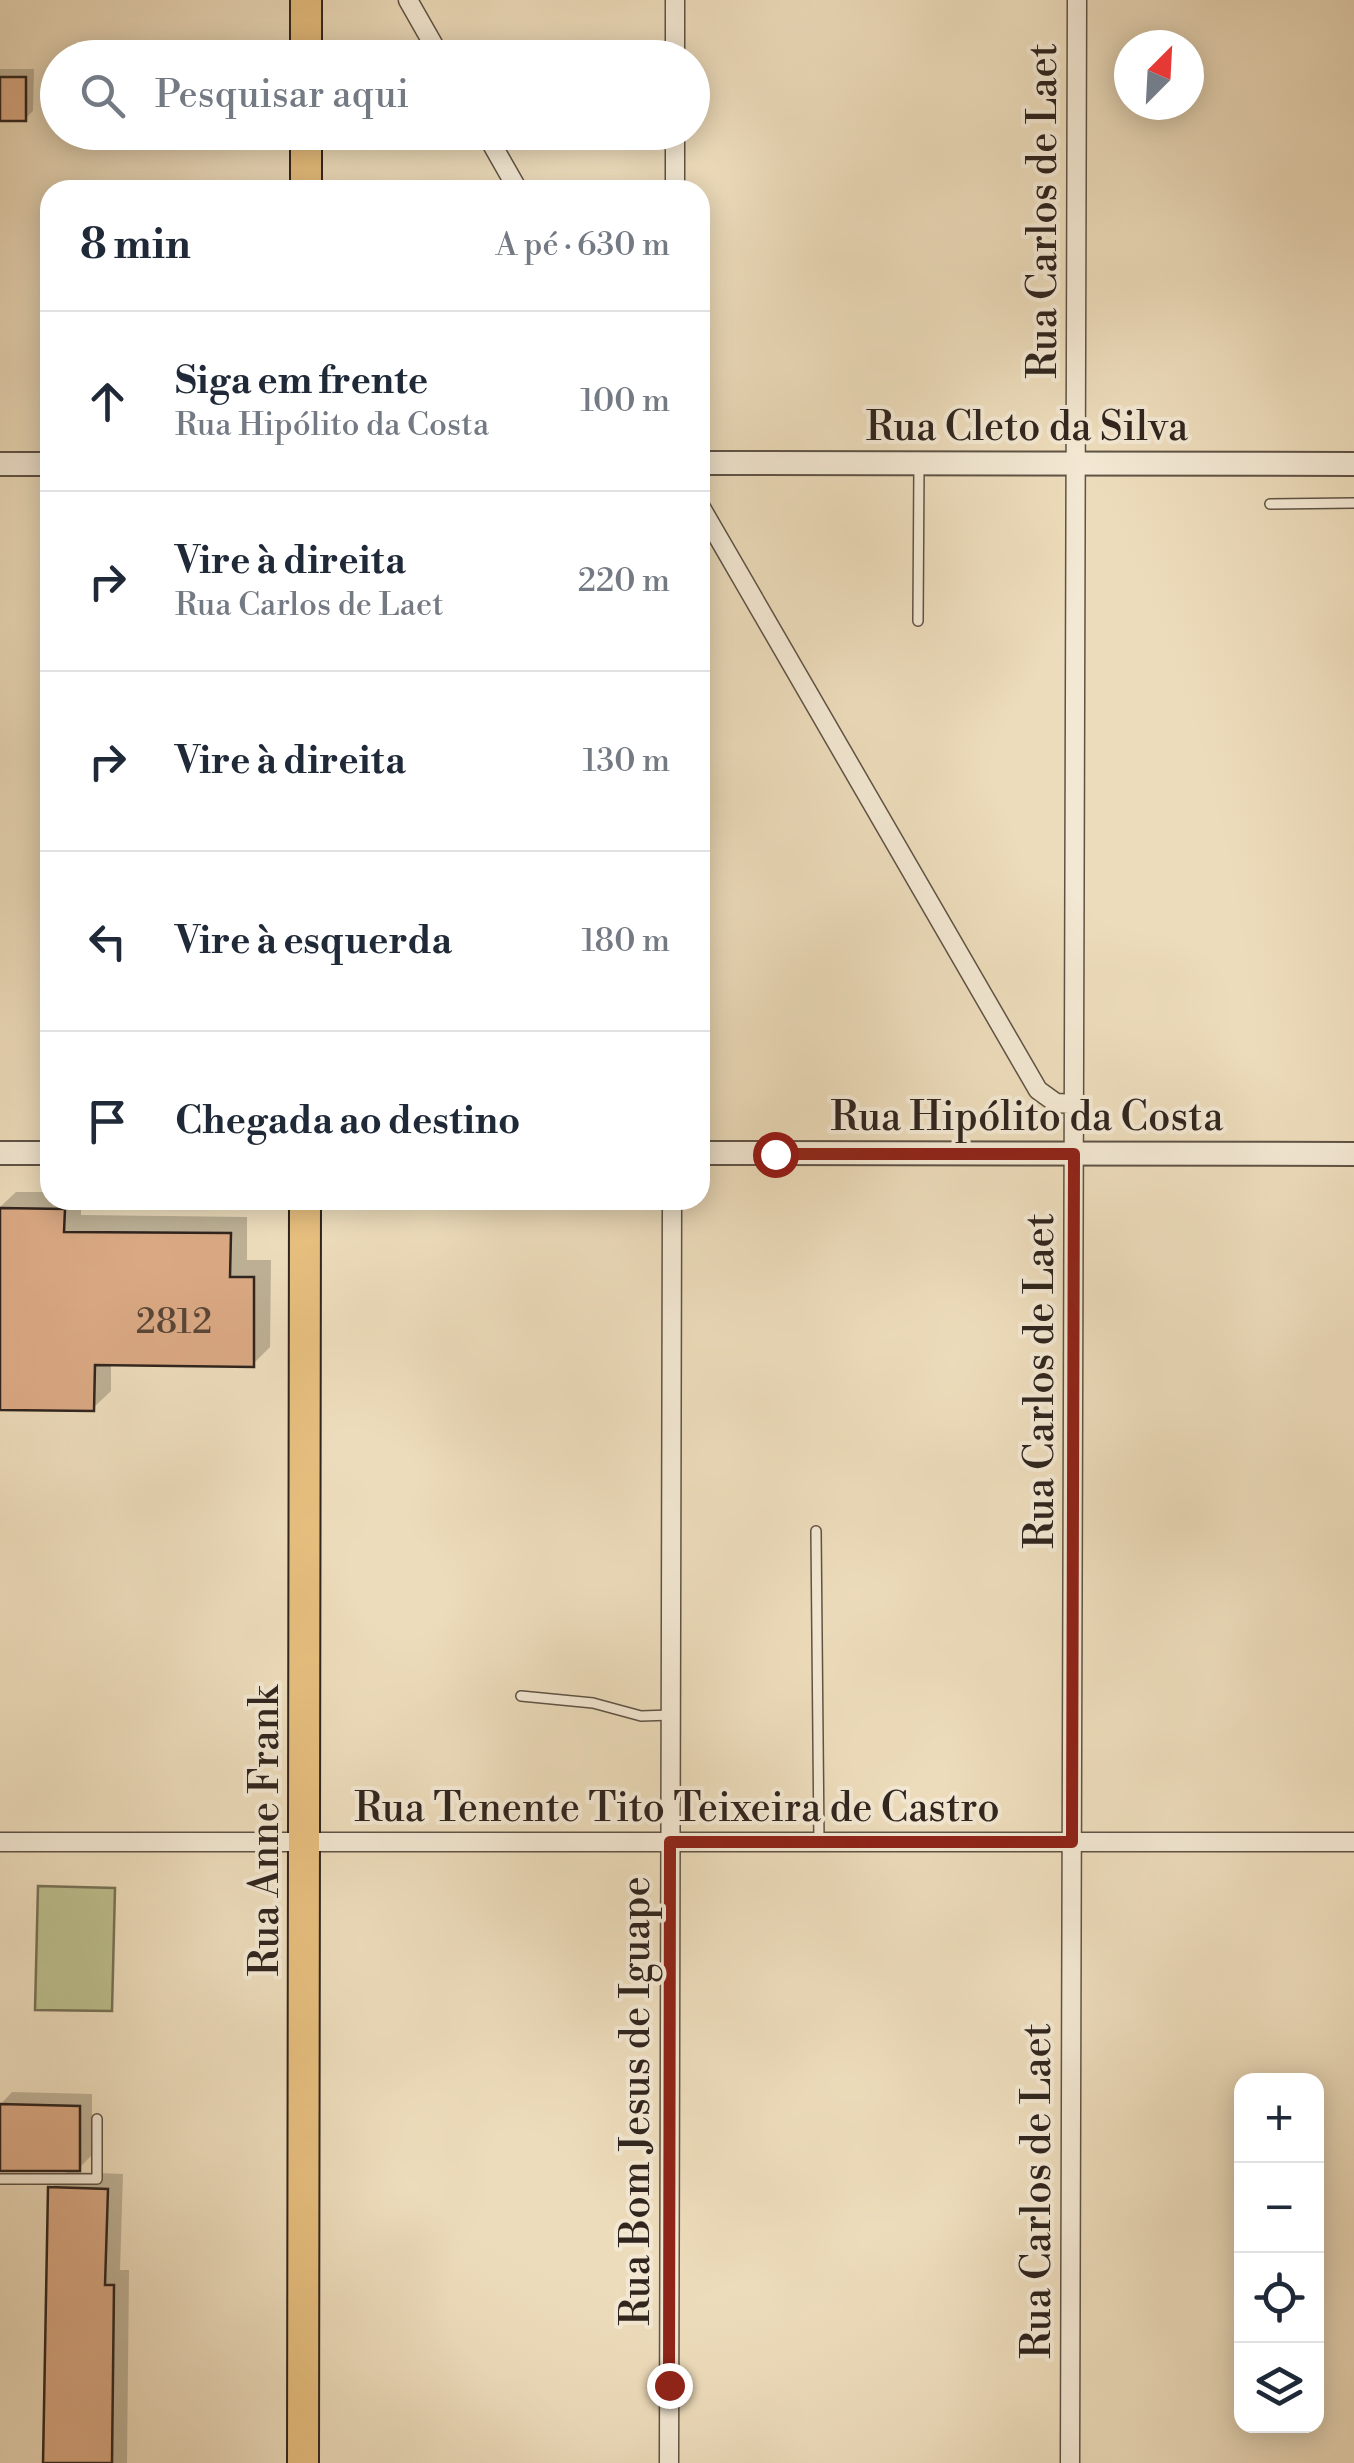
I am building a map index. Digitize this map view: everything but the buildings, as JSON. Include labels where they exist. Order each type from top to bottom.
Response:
[{"type":"main road","points":[[306,0],[306,40]]},
{"type":"main road","points":[[306,150],[306,180]]},
{"type":"main road","name":"Rua Anne Frank","points":[[304,2463],[305,1210]]},
{"type":"street","points":[[408,0],[431,40]]},
{"type":"street","points":[[676,0],[676,40]]},
{"type":"street","name":"Rua Carlos de Laet","points":[[1070,2463],[1077,0]]},
{"type":"street","points":[[495,150],[512,180]]},
{"type":"street","points":[[676,150],[676,180]]},
{"type":"street","name":"Rua Cleto da Silva","points":[[710,463],[1354,464]]},
{"type":"street","points":[[0,464],[40,464]]},
{"type":"street","points":[[710,523],[1038,1090],[1056,1103],[1074,1104]]},
{"type":"street","points":[[0,1153],[40,1153]]},
{"type":"street","name":"Rua Hipólito da Costa","points":[[710,1154],[1354,1154]]},
{"type":"street","name":"Rua Bom Jesus de Iguape","points":[[669,2463],[672,1210]]},
{"type":"street","name":"Rua Tenente Tito Teixeira de Castro","points":[[0,1842],[1354,1842]]},
{"type":"lane","points":[[918,622],[919,464]]},
{"type":"lane","points":[[1270,504],[1354,503]]},
{"type":"lane","points":[[816,1531],[820,1842]]},
{"type":"lane","points":[[521,1696],[593,1704],[625,1714],[671,1715]]},
{"type":"lane","points":[[0,2179],[98,2179],[97,2119]]},
{"type":"green space","points":[[38,1886],[115,1888],[112,2011],[35,2010]]},
{"type":"route","points":[[669,2385],[670,1842],[1072,1842],[1074,1154],[775,1154]]}]
